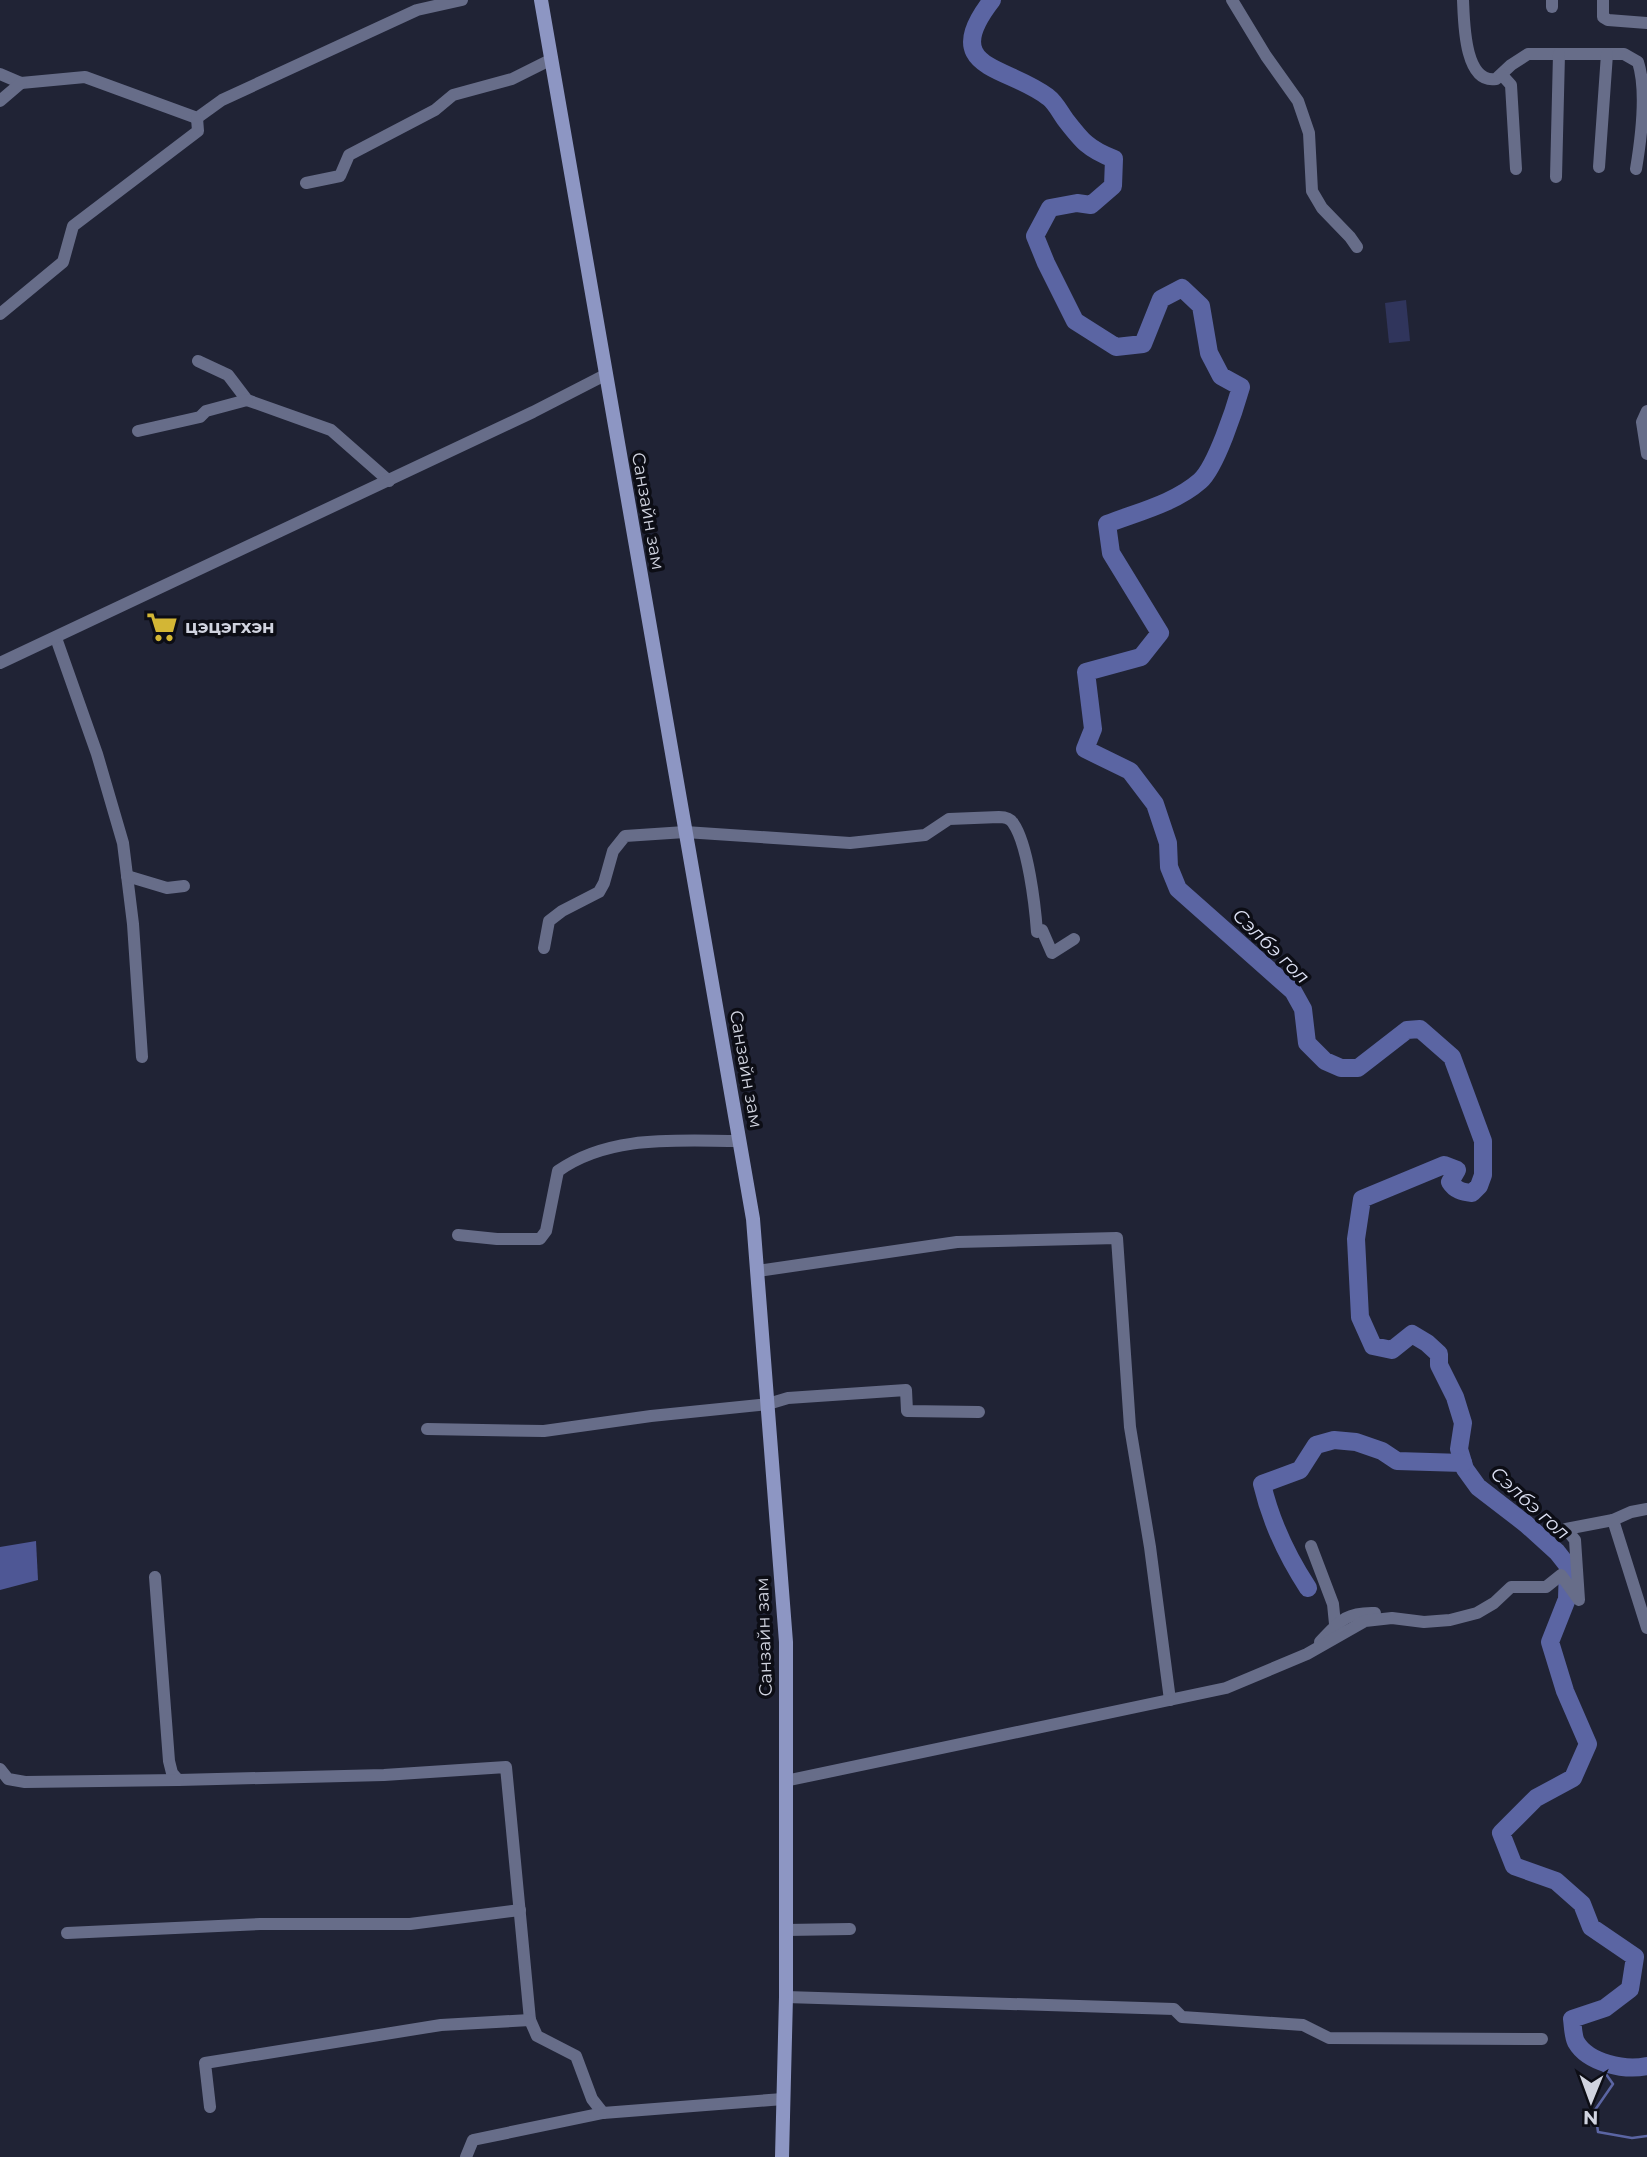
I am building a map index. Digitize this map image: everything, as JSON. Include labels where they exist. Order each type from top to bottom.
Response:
[{"type":"main road","name":"Санзайн зам","points":[[541,0],[604,375],[753,1219],[786,1642],[786,1997],[782,2157]]},
{"type":"street","points":[[197,118],[222,100],[417,10],[461,0]]},
{"type":"street","points":[[1232,0],[1266,56],[1298,101],[1309,133],[1312,191],[1322,208],[1357,247]]},
{"type":"street","points":[[1463,0],[1469,53],[1480,75],[1486,79],[1492,80],[1502,75],[1511,65],[1528,54],[1607,54],[1631,57],[1638,62],[1643,79],[1643,124],[1636,169]]},
{"type":"street","points":[[1603,0],[1603,17],[1608,20],[1647,23]]},
{"type":"street","points":[[1556,177],[1559,54]]},
{"type":"street","points":[[1599,167],[1607,54]]},
{"type":"street","points":[[306,183],[340,176],[349,155],[435,110],[453,95],[512,79],[552,60]]},
{"type":"street","points":[[0,74],[21,83],[85,77],[197,118]]},
{"type":"street","points":[[1502,75],[1511,85],[1516,169]]},
{"type":"street","points":[[0,101],[21,83]]},
{"type":"street","points":[[0,314],[63,261],[74,226],[198,131],[197,118]]},
{"type":"street","points":[[198,361],[228,374],[247,400],[331,430],[388,481]]},
{"type":"street","points":[[0,663],[533,412],[604,375]]},
{"type":"street","points":[[138,431],[200,417],[206,411],[247,400]]},
{"type":"street","points":[[1647,411],[1642,422],[1647,454]]},
{"type":"street","points":[[56,638],[97,754],[123,843],[133,924],[142,1057]]},
{"type":"street","points":[[544,948],[549,921],[562,911],[599,892],[612,851],[625,836],[685,832],[850,843],[925,835],[950,819],[1006,817],[1013,822],[1022,846],[1035,900],[1037,932],[1042,930],[1052,953],[1074,939]]},
{"type":"street","points":[[127,876],[167,888],[184,886]]},
{"type":"street","points":[[458,1235],[540,1239],[546,1231],[558,1171],[568,1163],[598,1151],[641,1142],[739,1141]]},
{"type":"street","points":[[758,1271],[957,1242],[1117,1238],[1130,1427],[1150,1547],[1170,1700]]},
{"type":"street","points":[[427,1429],[544,1431],[768,1404],[788,1398],[906,1390],[907,1411],[979,1412]]},
{"type":"street","points":[[1307,1654],[1335,1624],[1343,1618],[1359,1614],[1373,1613],[1424,1622],[1450,1620],[1477,1613],[1494,1603],[1511,1587],[1546,1587],[1561,1575],[1578,1600],[1575,1540],[1566,1529],[1613,1520],[1647,1509]]},
{"type":"street","points":[[1613,1520],[1647,1628]]},
{"type":"street","points":[[1311,1546],[1333,1604],[1335,1624]]},
{"type":"street","points":[[155,1577],[169,1762],[172,1773],[178,1780]]},
{"type":"street","points":[[785,1781],[1226,1688],[1307,1654],[1365,1621],[1392,1618]]},
{"type":"street","points":[[0,1769],[8,1779],[26,1782],[384,1775],[506,1767],[530,2020],[537,2036],[576,2056],[592,2099],[603,2113]]},
{"type":"street","points":[[67,1933],[260,1924],[410,1924],[520,1910]]},
{"type":"street","points":[[786,1930],[850,1929]]},
{"type":"street","points":[[786,1997],[1174,2009],[1182,2017],[1303,2025],[1329,2038],[1542,2039]]},
{"type":"street","points":[[210,2107],[205,2063],[441,2025],[530,2020]]},
{"type":"street","points":[[466,2157],[473,2140],[603,2113],[783,2099]]},
{"type":"shaded area","points":[[1406,300],[1410,341],[1389,343],[1385,303]]},
{"type":"shaded area","points":[[36,1541],[38,1580],[0,1590],[0,1547]]},
{"type":"waterway","name":"Сэлбэ гол","points":[[992,0],[977,23],[972,40],[975,53],[984,63],[1048,97],[1086,144],[1114,159],[1113,186],[1091,205],[1077,203],[1050,208],[1035,236],[1075,321],[1116,347],[1143,344],[1161,299],[1182,288],[1201,306],[1209,353],[1221,376],[1241,387],[1218,451],[1200,481],[1168,501],[1107,524],[1111,553],[1160,633],[1141,657],[1086,672],[1093,729],[1085,749],[1130,771],[1155,804],[1168,843],[1169,867],[1178,889],[1293,991],[1303,1009],[1307,1043],[1325,1061],[1341,1068],[1358,1068],[1407,1030],[1420,1029],[1452,1057],[1483,1141],[1483,1175],[1479,1186],[1472,1193],[1465,1192],[1450,1182],[1457,1170],[1444,1165],[1362,1199],[1356,1239],[1360,1317],[1373,1346],[1392,1350],[1412,1334],[1439,1354],[1439,1365],[1455,1397],[1463,1423],[1459,1449],[1465,1469],[1478,1487],[1526,1524],[1557,1552],[1568,1566],[1567,1599],[1550,1642],[1565,1691],[1588,1744],[1573,1778],[1536,1798],[1501,1833],[1514,1866],[1556,1881],[1582,1904],[1591,1927],[1635,1957],[1630,1989],[1605,2008],[1572,2019],[1573,2031],[1576,2042],[1582,2049],[1598,2060],[1618,2066],[1647,2066]]},
{"type":"waterway","points":[[1308,1588],[1280,1538],[1262,1484],[1300,1470],[1316,1445],[1334,1440],[1356,1442],[1382,1451],[1397,1461],[1463,1463]]},
{"type":"waterway","points":[[1596,2060],[1613,2084],[1595,2110],[1598,2132],[1632,2138],[1647,2136]]},
{"type":"place","name":"цэцэгхэн","points":[[162,627]]}]
